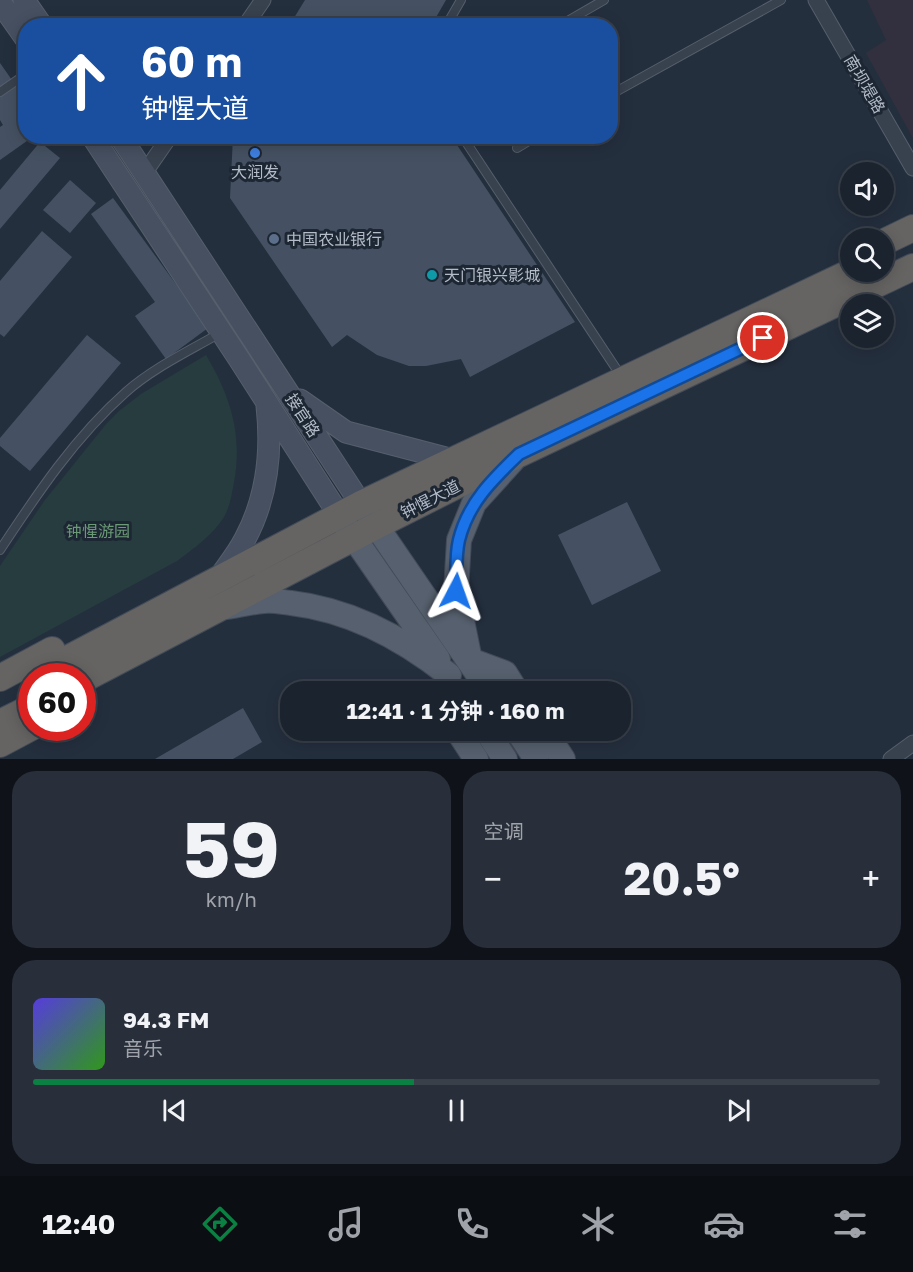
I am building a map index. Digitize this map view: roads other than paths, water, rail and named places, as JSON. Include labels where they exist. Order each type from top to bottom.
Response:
[{"type":"highway","points":[[894,238],[913,228]]},
{"type":"highway","points":[[894,251],[913,242]]},
{"type":"highway","points":[[629,389],[657,351],[840,263]]},
{"type":"highway","name":"钟惺大道","points":[[61,663],[339,515],[453,460],[629,389],[913,267]]},
{"type":"highway","name":"钟惺大道","points":[[96,673],[519,454],[629,389],[840,278]]},
{"type":"highway","points":[[885,294],[913,281]]},
{"type":"highway","points":[[629,389],[685,389],[840,315]]},
{"type":"highway","points":[[0,678],[146,600],[219,579]]},
{"type":"highway","points":[[96,693],[187,644],[219,608]]},
{"type":"highway","name":"钟惺大道","points":[[0,695],[18,686]]},
{"type":"highway","points":[[0,723],[18,714]]},
{"type":"highway","points":[[0,744],[18,734]]},
{"type":"main road","points":[[24,0],[36,18]]},
{"type":"main road","points":[[0,2],[18,28]]},
{"type":"main road","name":"接官路","points":[[97,144],[448,681]]},
{"type":"main road","name":"接官路","points":[[126,144],[361,504],[483,681]]},
{"type":"main road","points":[[287,390],[346,432],[453,460]]},
{"type":"main road","points":[[219,579],[246,538],[268,469],[270,437],[267,402]]},
{"type":"main road","points":[[510,681],[505,673],[470,660],[456,591],[459,540],[474,503],[492,480],[519,454]]},
{"type":"main road","points":[[219,608],[266,600],[308,605],[350,618],[386,633],[428,658],[447,681]]},
{"type":"main road","points":[[464,741],[476,759]]},
{"type":"main road","points":[[493,741],[505,759]]},
{"type":"main road","points":[[524,741],[536,759]]},
{"type":"main road","points":[[551,741],[563,759]]},
{"type":"street","points":[[250,18],[262,0]]},
{"type":"street","name":"南坝堤路","points":[[816,0],[913,168]]},
{"type":"street","points":[[145,172],[164,144]]},
{"type":"street","points":[[891,759],[913,743]]},
{"type":"lane","points":[[451,18],[461,0]]},
{"type":"lane","points":[[573,18],[604,0]]},
{"type":"lane","points":[[618,91],[781,0]]},
{"type":"lane","points":[[0,92],[18,80]]},
{"type":"lane","points":[[467,144],[629,389]]},
{"type":"lane","points":[[517,148],[524,144]]},
{"type":"lane","points":[[0,550],[37,495],[99,419],[127,391],[222,332]]},
{"type":"place","name":"大润发","points":[[255,153]]},
{"type":"place","name":"中国农业银行","points":[[274,239]]},
{"type":"place","name":"天门银兴影城","points":[[432,275]]},
{"type":"park label","name":"钟惺游园","points":[[98,531]]}]
